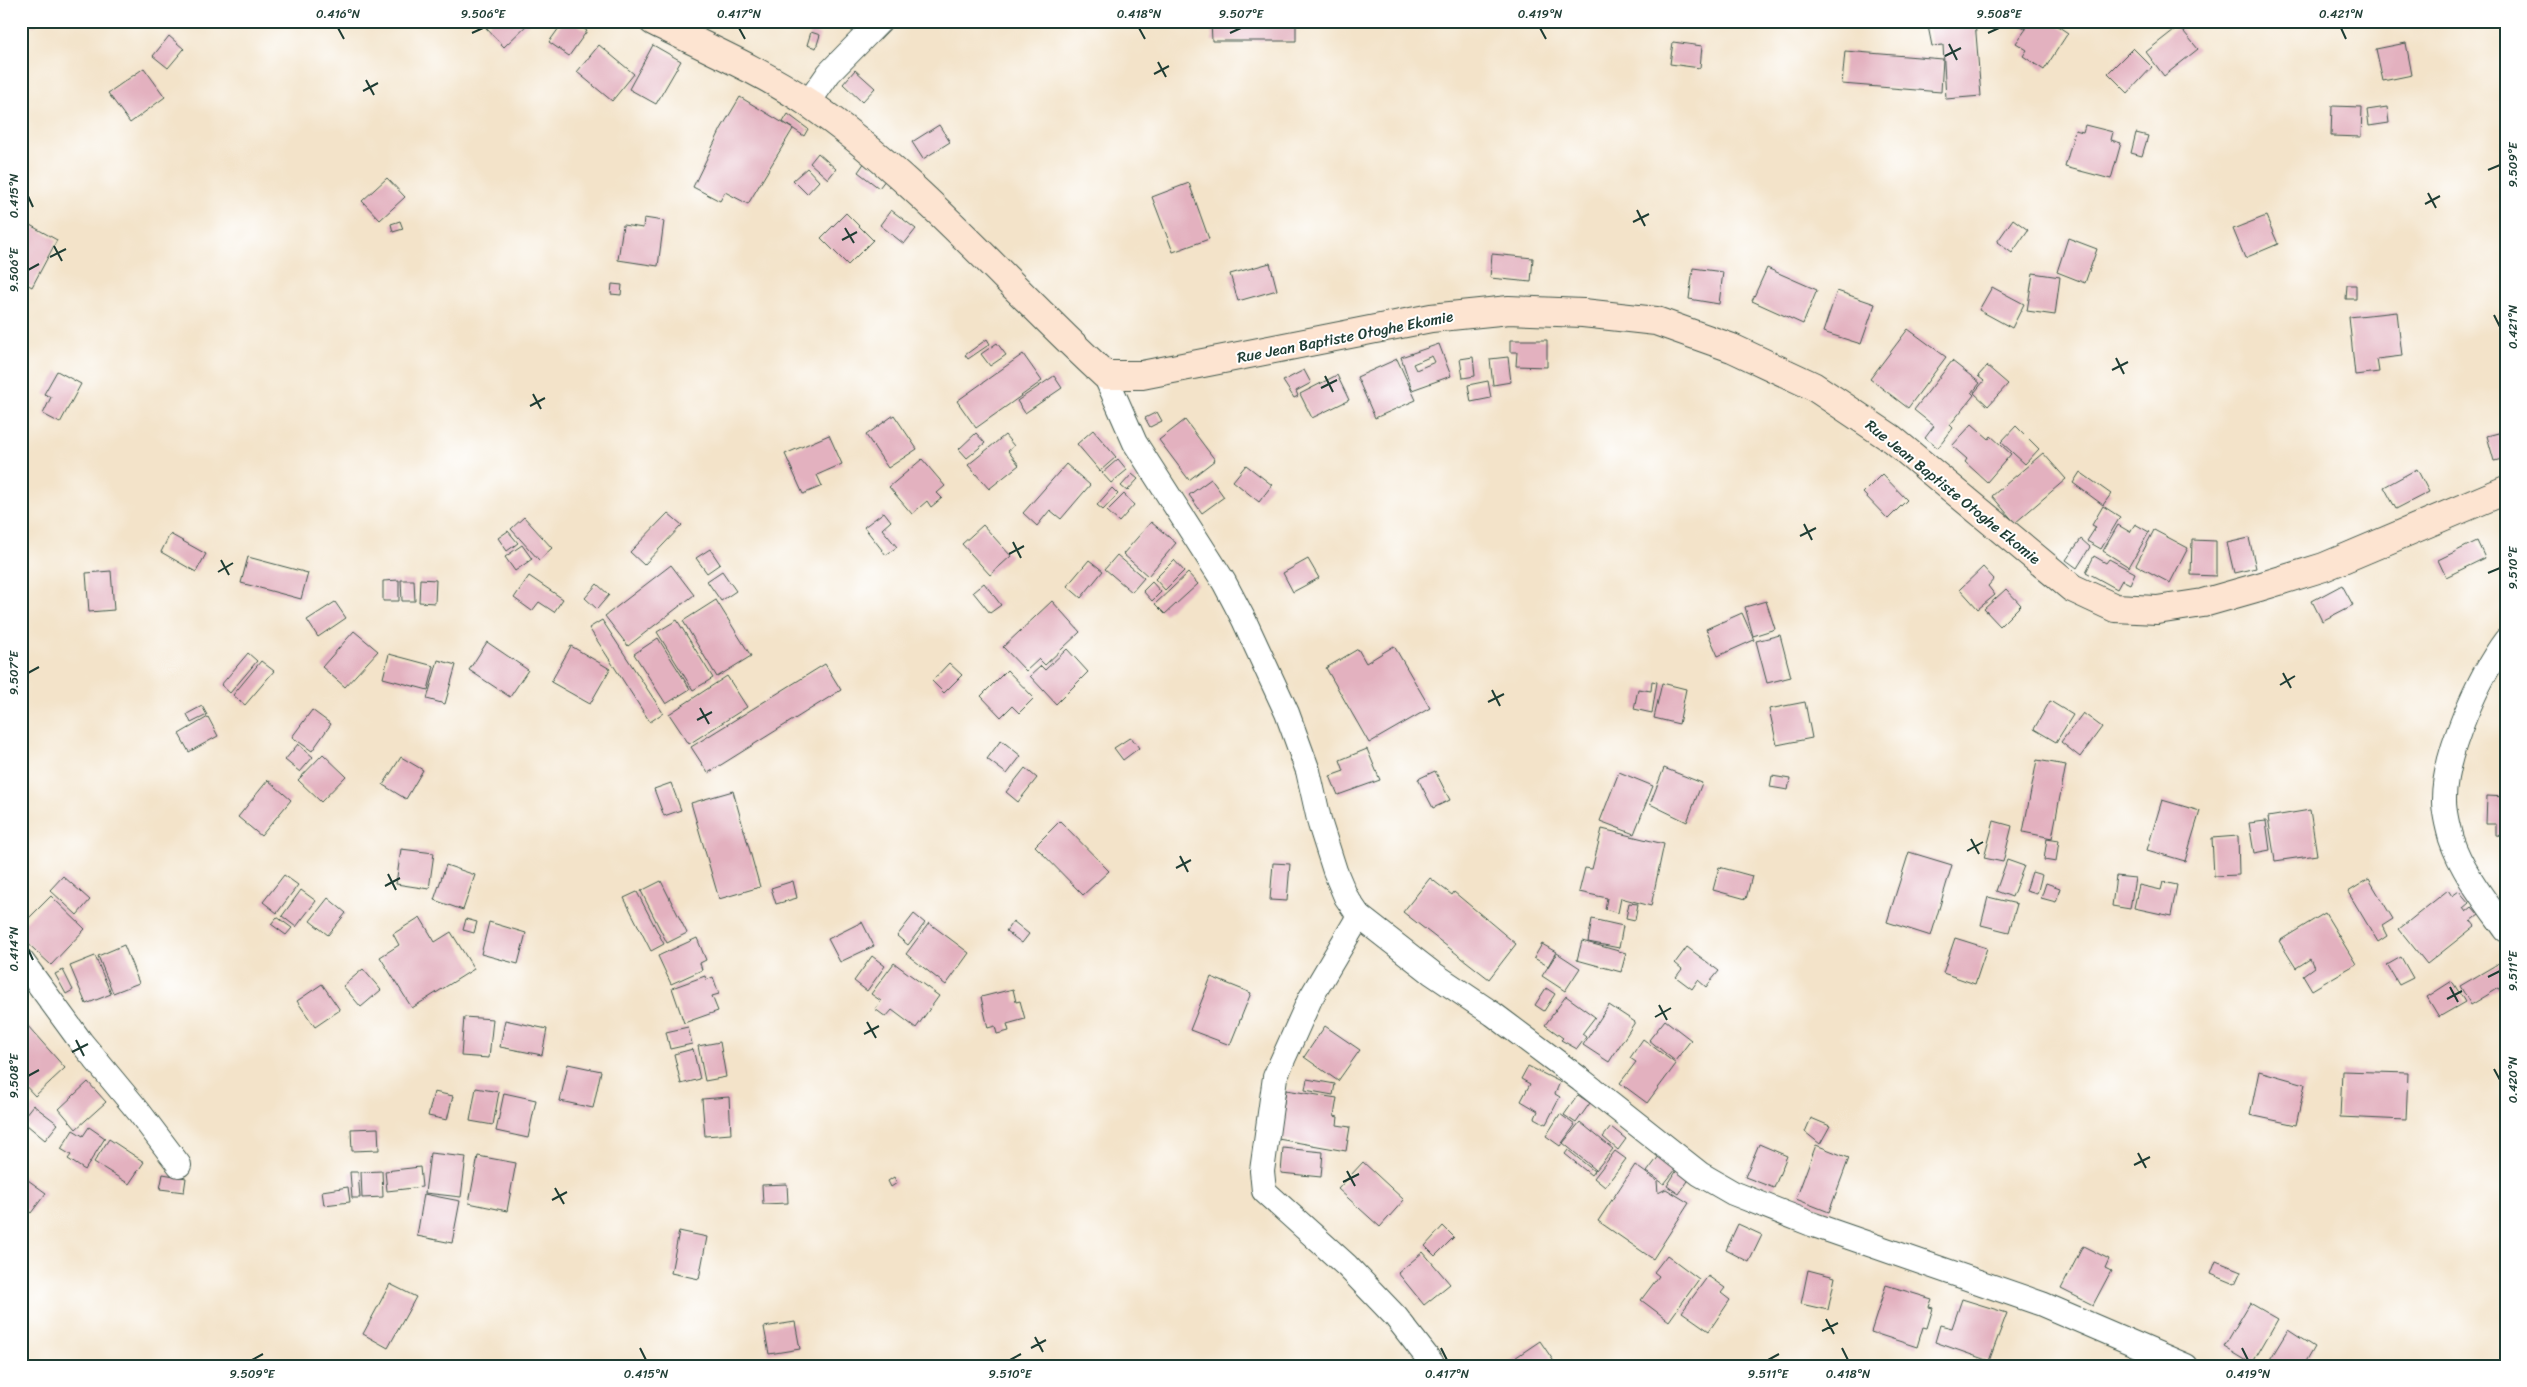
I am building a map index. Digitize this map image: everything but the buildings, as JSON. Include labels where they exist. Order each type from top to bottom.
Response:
[{"type":"street","points":[[653,21],[764,76],[808,103],[890,167],[939,210],[1053,327],[1105,375],[1135,443],[1224,582],[1248,628],[1287,713],[1308,771],[1320,824],[1335,871],[1346,897],[1359,916],[1432,973],[1493,1014],[1574,1074],[1700,1174],[1733,1193],[1814,1225],[2042,1304],[2186,1366]]},
{"type":"street","points":[[808,103],[829,73],[880,21]]},
{"type":"street","name":"Rue Jean Baptiste Otoghe Ekomie","points":[[1105,375],[1142,375],[1440,317],[1509,310],[1583,313],[1656,321],[1732,348],[1814,386],[1892,439],[2072,588],[2116,608],[2157,610],[2203,603],[2259,587],[2324,567],[2506,490]]},
{"type":"street","points":[[2506,640],[2474,690],[2449,766],[2444,802],[2451,839],[2469,875],[2506,930]]},
{"type":"street","points":[[1359,916],[1310,1000],[1275,1077],[1262,1171],[1264,1191],[1347,1266],[1390,1310],[1434,1366]]},
{"type":"street","points":[[21,960],[81,1042],[139,1112],[179,1166]]}]
